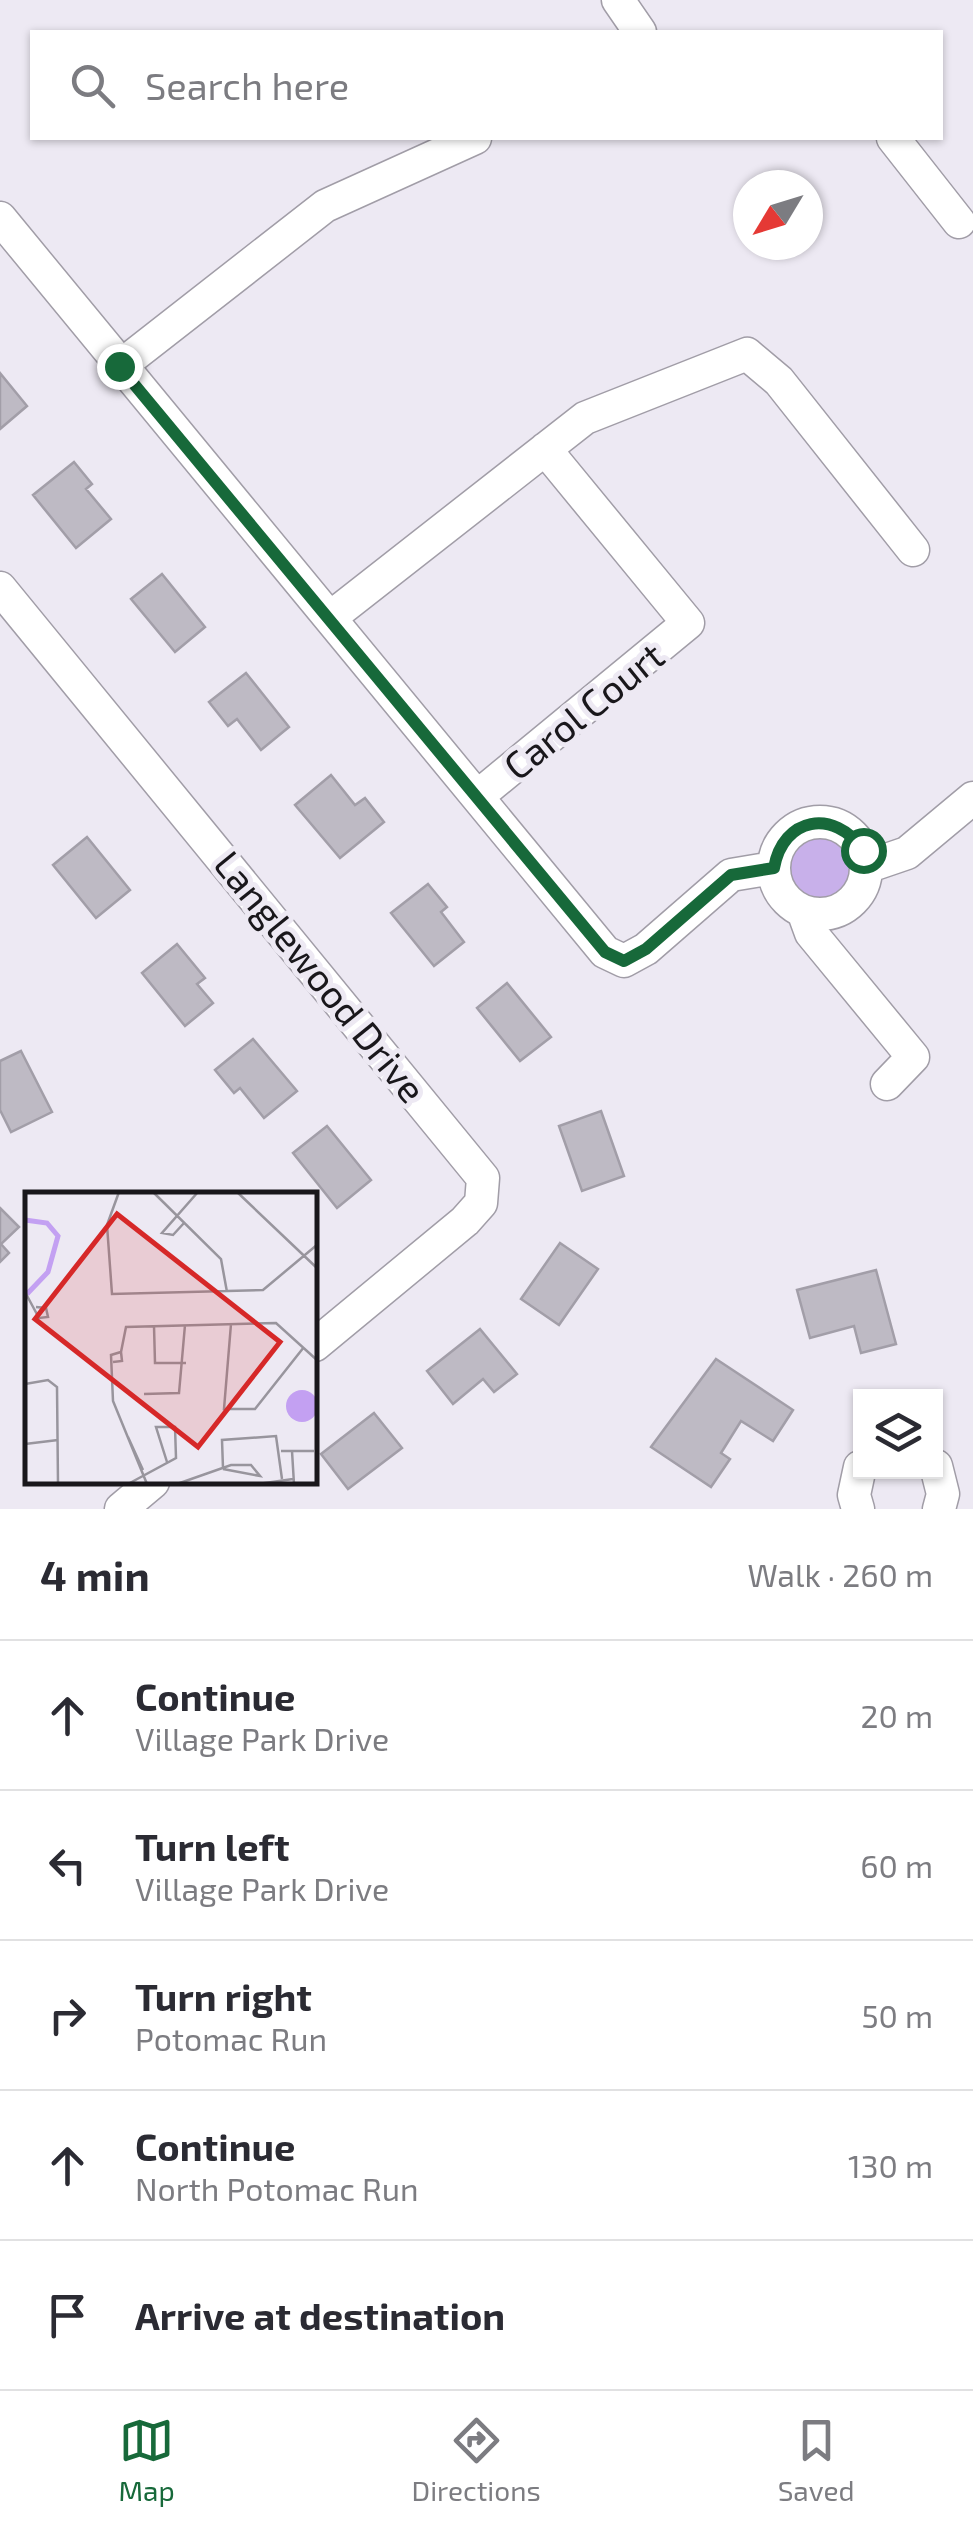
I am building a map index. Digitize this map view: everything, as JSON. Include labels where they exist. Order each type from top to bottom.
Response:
[{"type":"street","points":[[618,0],[639,30]]},
{"type":"street","points":[[119,366],[325,206],[471,140]]},
{"type":"street","points":[[895,140],[968,223]]},
{"type":"street","points":[[0,218],[605,952],[624,961],[646,949],[731,875],[774,868]]},
{"type":"street","points":[[331,618],[585,418],[747,354],[778,381],[913,550]]},
{"type":"street","name":"Carol Court","points":[[478,796],[688,624],[545,449]]},
{"type":"street","name":"Langlewood Drive","points":[[0,588],[483,1178],[481,1203],[465,1221],[318,1343]]},
{"type":"street","points":[[866,867],[907,853],[973,798]]},
{"type":"street","points":[[820,821],[837,824],[852,834],[863,850],[866,867],[853,900],[838,911],[820,914],[803,911],[787,901],[774,868],[777,850],[786,835],[820,821]]},
{"type":"street","points":[[803,911],[811,933],[914,1057],[887,1084]]},
{"type":"street","points":[[857,1479],[854,1495],[858,1509]]},
{"type":"street","points":[[939,1509],[944,1494],[940,1479]]},
{"type":"street","points":[[121,1509],[151,1484]]},
{"type":"shaded area","points":[[820,833],[844,843],[854,867],[844,891],[820,901],[796,891],[786,867],[796,843]]},
{"type":"building","points":[[0,373],[27,406],[0,429]]},
{"type":"building","points":[[74,462],[92,484],[86,489],[111,519],[76,548],[33,495]]},
{"type":"building","points":[[162,574],[205,627],[175,652],[131,599]]},
{"type":"building","points":[[246,673],[289,727],[261,750],[237,719],[228,726],[209,702]]},
{"type":"building","points":[[331,775],[355,805],[365,798],[384,822],[340,858],[295,805]]},
{"type":"building","points":[[87,837],[130,890],[96,918],[53,865]]},
{"type":"building","points":[[428,884],[447,907],[441,912],[464,942],[434,966],[391,913]]},
{"type":"building","points":[[177,944],[205,978],[197,984],[213,1003],[185,1026],[142,973]]},
{"type":"building","points":[[507,983],[551,1037],[520,1061],[477,1008]]},
{"type":"building","points":[[253,1039],[297,1091],[264,1118],[240,1088],[234,1093],[215,1070]]},
{"type":"building","points":[[21,1051],[52,1112],[11,1132],[0,1110],[0,1061]]},
{"type":"building","points":[[601,1111],[624,1176],[582,1191],[559,1126]]},
{"type":"building","points":[[327,1126],[371,1180],[337,1208],[293,1153]]},
{"type":"building","points":[[0,1208],[19,1227],[1,1244],[9,1253],[0,1262]]},
{"type":"building","points":[[560,1243],[598,1269],[559,1325],[521,1299]]},
{"type":"building","points":[[876,1270],[896,1344],[861,1353],[854,1326],[810,1338],[797,1290]]},
{"type":"building","points":[[480,1329],[517,1374],[494,1392],[483,1379],[453,1404],[427,1371]]},
{"type":"building","points":[[716,1359],[793,1410],[773,1441],[741,1421],[721,1453],[730,1459],[711,1487],[651,1447]]},
{"type":"building","points":[[374,1413],[402,1448],[348,1489],[321,1454]]},
{"type":"route","points":[[119,366],[605,952],[624,961],[646,949],[731,875],[774,868],[777,850],[786,835],[802,825],[820,821],[837,824],[852,834],[863,850]]}]
